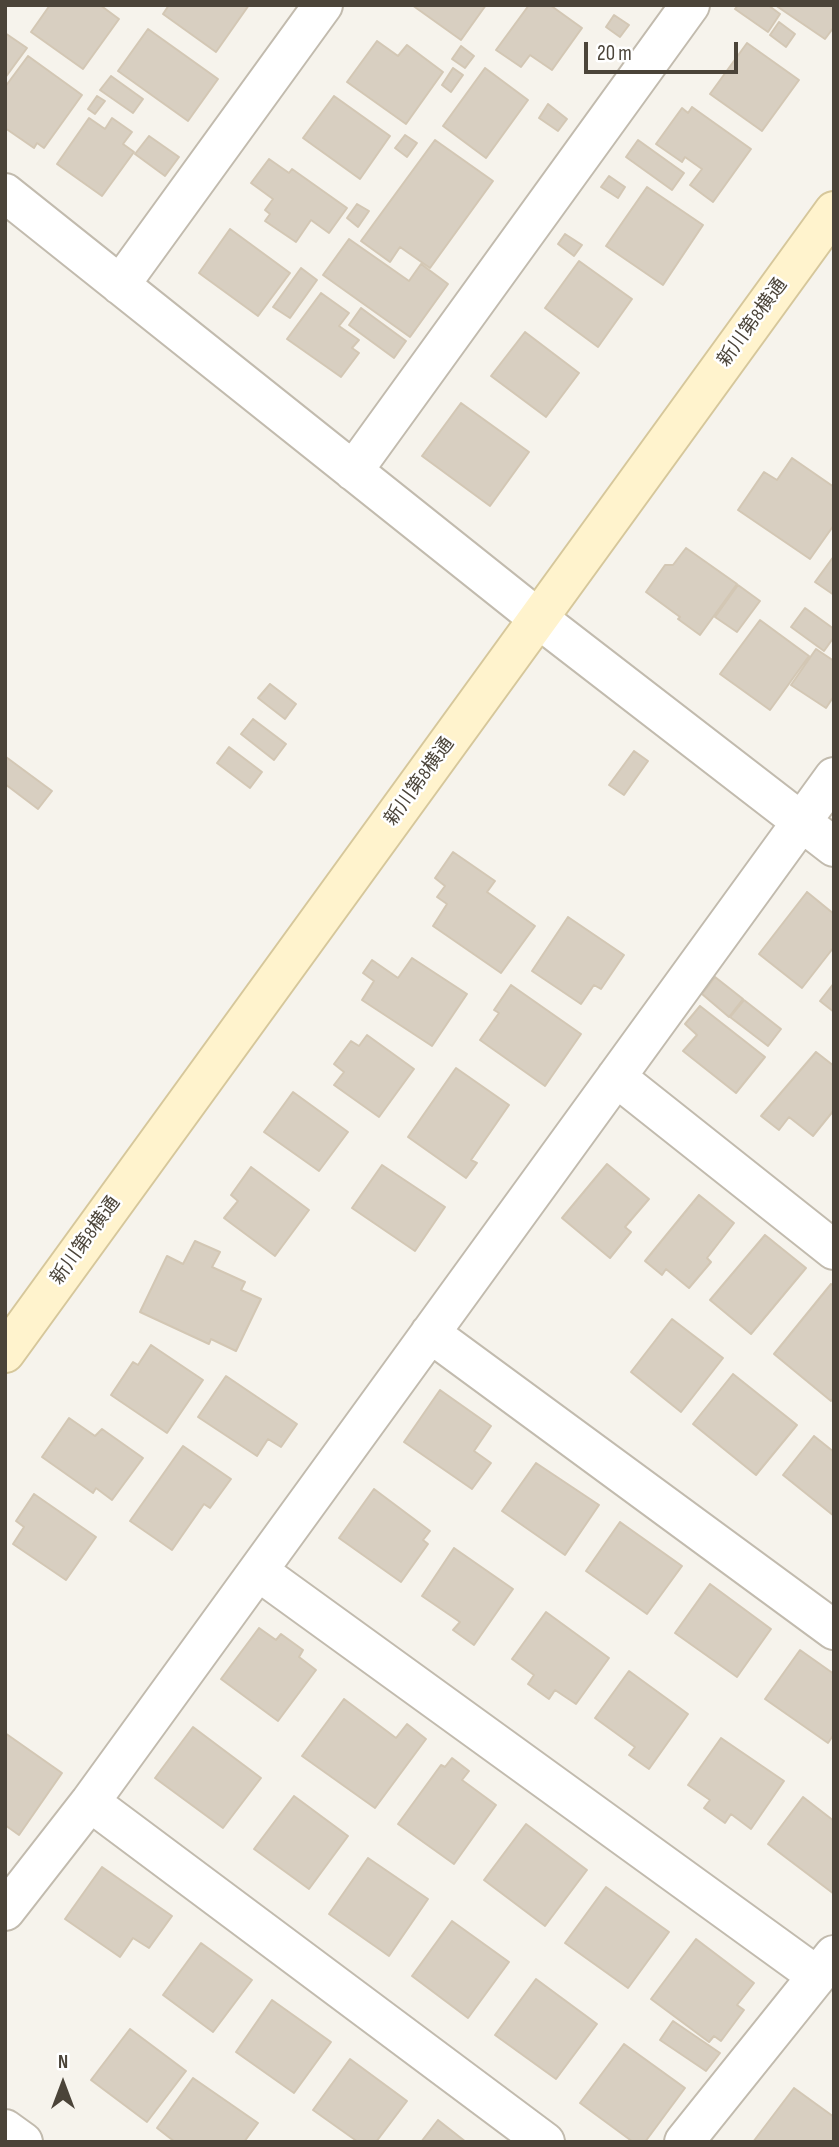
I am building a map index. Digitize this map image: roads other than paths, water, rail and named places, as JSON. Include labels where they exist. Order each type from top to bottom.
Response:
[{"type":"street","points":[[120,285],[323,5]]},
{"type":"street","points":[[353,471],[690,5]]},
{"type":"street","points":[[5,193],[539,619],[834,847]]},
{"type":"street","name":"新川第8横通","points":[[5,1353],[834,211]]},
{"type":"street","points":[[5,1911],[90,1801],[834,777]]},
{"type":"street","points":[[616,1077],[834,1250]]},
{"type":"street","points":[[430,1333],[834,1630]]},
{"type":"street","points":[[258,1571],[825,1966],[684,2142]]},
{"type":"street","points":[[90,1801],[545,2142]]},
{"type":"street","points":[[5,2129],[23,2142]]}]
